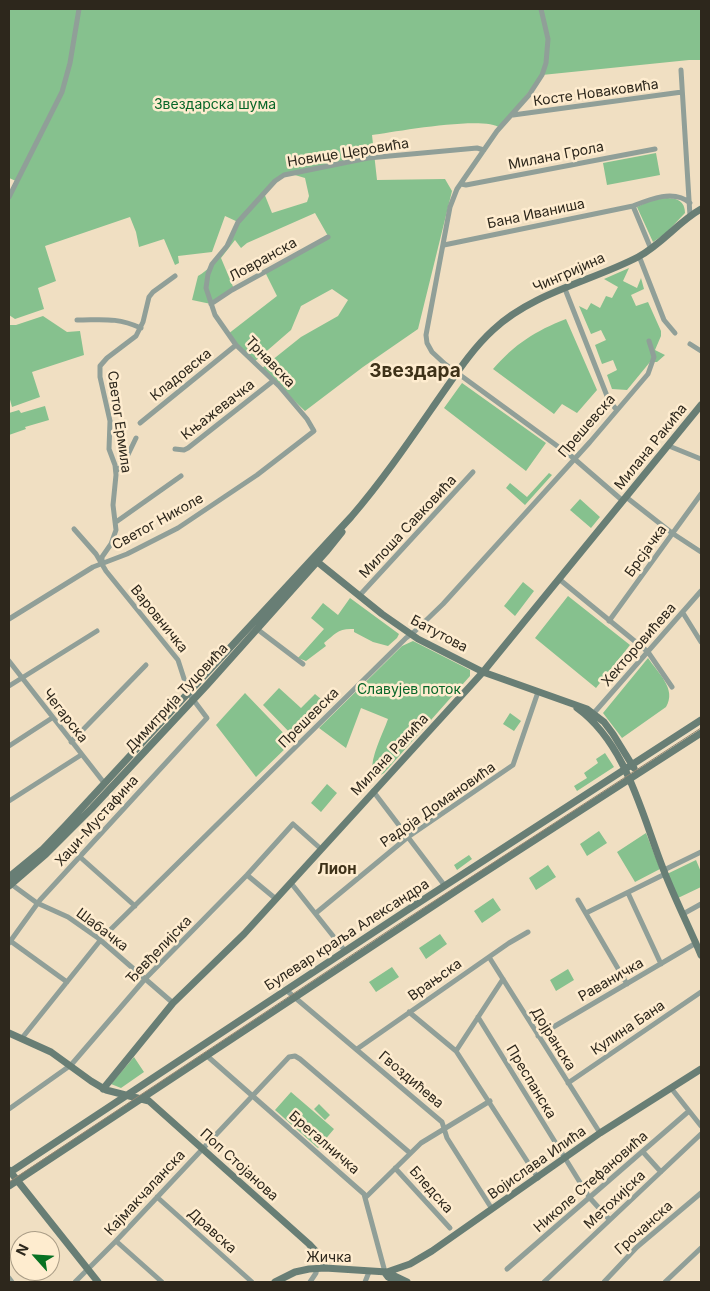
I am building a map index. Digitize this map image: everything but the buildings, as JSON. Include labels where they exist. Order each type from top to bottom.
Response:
[{"type":"main road","name":"Чингријина","points":[[457,373],[482,340],[506,319],[524,308],[564,289],[639,256],[665,239],[690,216],[701,209]]},
{"type":"main road","name":"Димитрија Туцовића","points":[[10,883],[257,629],[352,517],[391,467],[457,373]]},
{"type":"main road","name":"Милана Ракића","points":[[104,1088],[173,1003],[244,934],[483,672],[701,405]]},
{"type":"main road","name":"Димитрија Туцовића","points":[[10,883],[46,854],[78,821],[315,560]]},
{"type":"main road","name":"Батутова","points":[[315,560],[410,634],[483,672],[587,710],[613,734],[638,774]]},
{"type":"main road","name":"Батутова","points":[[570,703],[598,726],[624,769],[665,872],[701,955]]},
{"type":"main road","name":"Булевар краља Александра","points":[[9,1172],[701,720]]},
{"type":"main road","name":"Булевар краља Александра","points":[[9,1186],[465,885],[701,734]]},
{"type":"main road","name":"Поп Стојанова","points":[[9,1033],[51,1052],[104,1088],[124,1096],[142,1098],[149,1101],[310,1244],[322,1258],[321,1268]]},
{"type":"main road","name":"Војислава Илића","points":[[385,1272],[410,1264],[432,1252],[600,1133],[701,1069]]},
{"type":"main road","points":[[9,1172],[98,1282]]},
{"type":"main road","points":[[407,1282],[406,1274],[410,1264]]},
{"type":"main road","name":"Жичка","points":[[274,1282],[299,1270],[321,1268],[385,1272]]},
{"type":"main road","points":[[385,1272],[388,1277],[397,1282]]},
{"type":"main road","points":[[385,1272],[407,1282]]},
{"type":"street","points":[[9,197],[64,87],[79,9]]},
{"type":"street","points":[[541,9],[548,39],[546,63],[539,80],[513,115],[500,128],[454,196],[450,207],[426,340],[432,352],[457,373],[625,499],[701,552]]},
{"type":"street","points":[[681,70],[690,216]]},
{"type":"street","name":"Косте Новаковића","points":[[513,115],[682,92]]},
{"type":"street","name":"Новице Церовића","points":[[211,304],[206,283],[212,264],[227,247],[238,222],[275,181],[284,175],[368,158],[477,148],[484,150]]},
{"type":"street","name":"Милана Грола","points":[[461,184],[466,185],[656,149]]},
{"type":"street","name":"Бана Иваниша","points":[[444,245],[633,206],[664,196],[678,197],[690,203]]},
{"type":"street","points":[[633,206],[650,249]]},
{"type":"street","name":"Ловранска","points":[[211,304],[232,290],[328,237]]},
{"type":"street","points":[[639,256],[664,320],[675,333]]},
{"type":"street","name":"Светог Ермила","points":[[102,563],[102,557],[115,534],[116,522],[113,505],[116,471],[109,449],[110,421],[99,370],[101,363],[131,341],[141,328],[149,297],[153,292],[175,276]]},
{"type":"street","points":[[564,289],[610,401],[617,410]]},
{"type":"street","name":"Трнавска","points":[[211,304],[215,315],[236,345],[274,380],[313,427],[314,431],[312,434]]},
{"type":"street","points":[[77,320],[122,320],[141,328]]},
{"type":"street","name":"Прешевска","points":[[22,1038],[101,940],[410,634],[443,604],[574,459],[648,374],[654,357],[648,341]]},
{"type":"street","points":[[690,344],[701,351]]},
{"type":"street","name":"Кладовска","points":[[140,423],[236,345]]},
{"type":"street","name":"Књажевачка","points":[[175,449],[182,451],[188,448],[274,380]]},
{"type":"street","name":"Светог Николе","points":[[9,619],[89,569],[127,554],[178,528],[257,475],[312,434]]},
{"type":"street","points":[[116,471],[123,465],[136,438]]},
{"type":"street","points":[[669,446],[701,459]]},
{"type":"street","name":"Милоша Савковића","points":[[359,596],[474,472]]},
{"type":"street","points":[[116,522],[181,476]]},
{"type":"street","name":"Брсјачка","points":[[609,621],[701,494]]},
{"type":"street","name":"Варовничка","points":[[74,529],[96,554],[111,577],[178,660],[191,697],[207,718]]},
{"type":"street","points":[[559,579],[648,652],[672,687]]},
{"type":"street","name":"Хекторовићева","points":[[593,714],[701,591]]},
{"type":"street","points":[[682,613],[701,642]]},
{"type":"street","points":[[257,629],[303,664]]},
{"type":"street","points":[[9,686],[97,631]]},
{"type":"street","name":"Чегарска","points":[[9,661],[105,784]]},
{"type":"street","points":[[71,742],[146,665]]},
{"type":"street","name":"Радоја Домановића","points":[[316,913],[408,837],[514,765],[538,692]]},
{"type":"street","points":[[9,746],[52,718]]},
{"type":"street","name":"Хаџи-Мустафина","points":[[9,942],[38,903],[207,718]]},
{"type":"street","points":[[9,801],[81,755]]},
{"type":"street","points":[[373,791],[445,886]]},
{"type":"street","name":"Ђевђелијска","points":[[9,1109],[71,1065],[145,979],[294,824],[321,849]]},
{"type":"street","points":[[586,913],[628,893],[701,852]]},
{"type":"street","points":[[80,856],[135,906]]},
{"type":"street","points":[[247,875],[276,899]]},
{"type":"street","name":"Шабачка","points":[[10,883],[38,903],[68,917],[101,940],[173,1003]]},
{"type":"street","points":[[291,883],[346,951]]},
{"type":"street","points":[[628,893],[661,964]]},
{"type":"street","points":[[578,900],[626,984]]},
{"type":"street","points":[[683,914],[701,904]]},
{"type":"street","name":"Врањска","points":[[357,1049],[528,932]]},
{"type":"street","points":[[9,942],[67,982]]},
{"type":"street","name":"Раваничка","points":[[538,1036],[696,943]]},
{"type":"street","name":"Дојранска","points":[[489,957],[600,1133]]},
{"type":"street","points":[[456,1051],[503,979]]},
{"type":"street","name":"Гвоздићева","points":[[286,990],[440,1119],[444,1124],[452,1147],[492,1210]]},
{"type":"street","name":"Кулина Бана","points":[[568,1083],[701,992]]},
{"type":"street","points":[[409,1012],[456,1051],[538,1178]]},
{"type":"street","name":"Преспанска","points":[[478,1017],[589,1197],[609,1220]]},
{"type":"street","name":"Брегалничка","points":[[206,1056],[366,1196]]},
{"type":"street","name":"Кајмакчаланска","points":[[75,1282],[116,1241],[285,1060],[293,1056],[300,1059],[410,1153]]},
{"type":"street","points":[[671,1088],[701,1126]]},
{"type":"street","points":[[385,1272],[366,1196],[421,1143],[490,1101]]},
{"type":"street","name":"Николе Стефановића","points":[[507,1269],[689,1111]]},
{"type":"street","name":"Метохијска","points":[[544,1282],[701,1134]]},
{"type":"street","points":[[643,1152],[661,1172]]},
{"type":"street","name":"Бледска","points":[[395,1168],[450,1228]]},
{"type":"street","name":"Грочанска","points":[[604,1282],[633,1250],[701,1193]]},
{"type":"street","name":"Дравска","points":[[157,1197],[252,1282]]},
{"type":"street","points":[[116,1241],[162,1282]]},
{"type":"street","points":[[665,1282],[701,1248]]},
{"type":"street","points":[[310,1282],[321,1268]]},
{"type":"street","points":[[364,1282],[369,1272]]},
{"type":"street","points":[[9,1278],[12,1282]]},
{"type":"green space","name":"Звездарска шума","points":[[9,9],[701,9],[701,60],[542,75],[500,128],[491,124],[477,123],[418,128],[372,135],[377,180],[445,179],[452,191],[418,329],[363,367],[305,411],[261,369],[301,337],[338,316],[348,300],[332,289],[301,306],[291,330],[253,363],[228,334],[277,296],[265,272],[211,304],[192,300],[198,276],[217,259],[238,222],[225,216],[212,252],[178,256],[179,263],[175,265],[164,239],[139,247],[130,217],[45,246],[56,281],[38,288],[44,309],[15,319],[9,315],[9,197],[16,181],[9,178]],"holes":[[[288,173],[305,178],[309,196],[307,202],[272,213],[264,193]],[[315,213],[328,236],[234,289],[221,258],[235,240],[241,248],[247,243]]]},
{"type":"green space","points":[[656,153],[660,175],[607,185],[603,163]]},
{"type":"green space","points":[[666,198],[680,201],[684,206],[685,213],[666,233],[653,242],[637,207],[649,201]]},
{"type":"green space","points":[[629,268],[623,281],[637,288],[641,278],[644,289],[631,295],[636,306],[648,302],[661,331],[661,336],[655,350],[665,355],[657,362],[650,362],[627,390],[612,389],[607,375],[617,370],[613,360],[602,364],[595,345],[606,340],[601,330],[591,334],[579,306],[587,310],[591,303],[600,308],[606,296],[612,298],[618,287],[604,279]]},
{"type":"green space","points":[[43,316],[67,332],[80,331],[84,355],[32,372],[40,397],[12,407],[9,396],[9,325],[16,325]]},
{"type":"green space","points":[[566,319],[597,390],[577,413],[562,404],[554,414],[493,369],[509,352],[526,339]]},
{"type":"green space","points":[[462,383],[546,443],[526,471],[444,408]]},
{"type":"green space","points":[[45,406],[49,420],[25,427],[26,429],[9,435],[9,413],[19,410],[21,413]]},
{"type":"green space","points":[[549,473],[552,475],[525,505],[506,488],[510,483],[527,497]]},
{"type":"green space","points":[[580,499],[600,517],[591,528],[570,510]]},
{"type":"green space","points":[[523,582],[534,591],[515,616],[504,606]]},
{"type":"green space","points":[[568,596],[630,645],[596,688],[535,638]]},
{"type":"green space","points":[[350,598],[399,634],[397,638],[388,646],[373,642],[354,632],[354,629],[344,630],[334,634],[324,643],[326,646],[306,661],[298,658],[324,629],[311,618],[323,603],[338,615]]},
{"type":"green space","name":"Славујев поток","points":[[413,641],[470,670],[470,676],[384,773],[377,777],[372,773],[373,759],[388,719],[361,708],[346,748],[319,728],[402,646]]},
{"type":"green space","points":[[648,658],[665,681],[669,700],[666,707],[622,738],[603,713]]},
{"type":"green space","points":[[279,688],[301,708],[315,694],[328,705],[295,738],[263,705]]},
{"type":"green space","points":[[245,693],[292,742],[256,777],[216,725]]},
{"type":"green space","points":[[510,713],[521,721],[514,731],[503,724]]},
{"type":"green space","points":[[605,753],[614,767],[577,791],[574,786],[587,778],[584,773],[598,763],[596,759]]},
{"type":"green space","points":[[327,784],[337,793],[321,812],[311,803]]},
{"type":"green space","points":[[599,831],[607,843],[587,856],[580,844]]},
{"type":"green space","points":[[646,833],[660,869],[635,882],[617,852]]},
{"type":"green space","points":[[469,855],[472,859],[457,870],[454,865]]},
{"type":"green space","points":[[696,860],[701,872],[701,887],[678,898],[667,874]]},
{"type":"green space","points":[[548,865],[556,877],[536,890],[529,878]]},
{"type":"green space","points":[[493,898],[501,910],[482,923],[474,911]]},
{"type":"green space","points":[[440,934],[447,944],[426,959],[419,948]]},
{"type":"green space","points":[[392,967],[399,977],[376,992],[369,982]]},
{"type":"green space","points":[[568,969],[574,980],[556,991],[550,980]]},
{"type":"green space","points":[[134,1057],[144,1072],[121,1088],[111,1084]]},
{"type":"green space","points":[[291,1092],[334,1129],[318,1148],[275,1110]]},
{"type":"green space","points":[[319,1104],[330,1115],[325,1120],[314,1109]]},
{"type":"tram line","points":[[9,1182],[394,927],[701,728]]},
{"type":"district","name":"Звездара","points":[[415,371]]},
{"type":"district","name":"Лион","points":[[337,869]]}]
